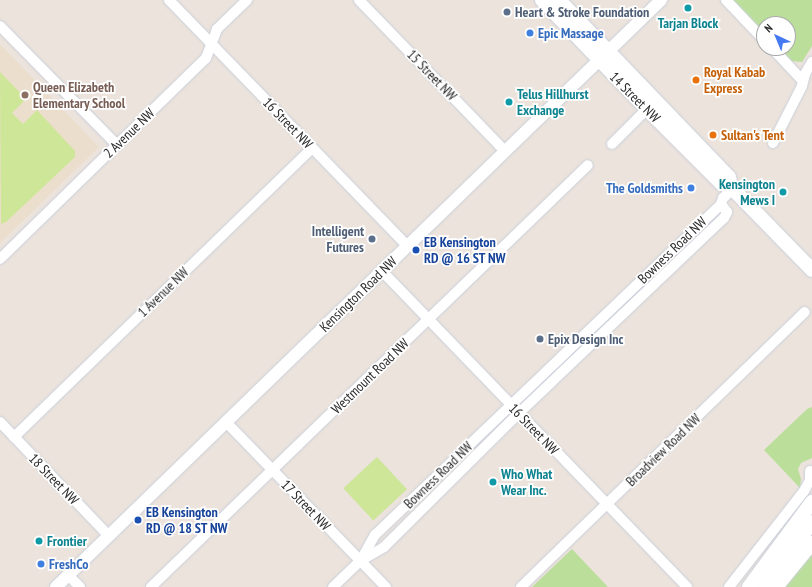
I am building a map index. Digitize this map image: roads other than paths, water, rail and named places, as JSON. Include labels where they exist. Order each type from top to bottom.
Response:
[{"type":"main road","name":"14 Street NW","points":[[542,0],[603,55],[729,177],[733,189]]},
{"type":"main road","name":"14 Street NW","points":[[559,0],[647,109],[721,182],[733,189],[812,270]]},
{"type":"main road","points":[[749,587],[812,502]]},
{"type":"main road","points":[[765,587],[812,522]]},
{"type":"main road","points":[[776,587],[812,543]]},
{"type":"street","name":"16 Street NW","points":[[169,0],[407,246]]},
{"type":"street","name":"2 Avenue NW","points":[[0,259],[206,58],[217,29],[246,0]]},
{"type":"street","name":"15 Street NW","points":[[360,0],[505,151]]},
{"type":"street","name":"Kensington Road NW","points":[[56,587],[661,0]]},
{"type":"street","points":[[726,0],[756,32]]},
{"type":"street","points":[[0,26],[117,145]]},
{"type":"street","points":[[780,56],[803,81]]},
{"type":"street","points":[[772,143],[812,62]]},
{"type":"street","points":[[612,144],[647,109]]},
{"type":"street","name":"1 Avenue NW","points":[[14,437],[312,148]]},
{"type":"street","name":"Westmount Road NW","points":[[151,587],[588,165]]},
{"type":"street","points":[[721,204],[723,198],[733,189]]},
{"type":"street","name":"Bowness Road NW","points":[[333,587],[360,561],[384,547],[519,413],[724,218],[726,212],[721,204],[375,535],[360,561]]},
{"type":"street","name":"16 Street NW","points":[[382,271],[687,587]]},
{"type":"street","name":"Broadview Road NW","points":[[521,587],[805,312]]},
{"type":"street","name":"18 Street NW","points":[[0,422],[109,536]]},
{"type":"street","name":"17 Street NW","points":[[226,422],[386,587]]},
{"type":"street","points":[[729,587],[804,491],[810,480],[810,470]]},
{"type":"street","points":[[68,575],[80,587]]},
{"type":"place","name":"Tarjan Block","points":[[688,8]]},
{"type":"place","name":"Heart & Stroke Foundation","points":[[507,12]]},
{"type":"place","name":"Epic Massage","points":[[530,33]]},
{"type":"place","name":"Royal Kabab Express","points":[[696,80]]},
{"type":"place","name":"Queen Elizabeth Elementary School","points":[[25,95]]},
{"type":"place","name":"Telus Hillhurst Exchange","points":[[509,102]]},
{"type":"place","name":"Sultan's Tent","points":[[713,135]]},
{"type":"place","name":"The Goldsmiths","points":[[691,188]]},
{"type":"place","name":"Kensington Mews I","points":[[783,192]]},
{"type":"place","name":"Intelligent Futures","points":[[372,239]]},
{"type":"place","name":"EB Kensington RD @ 16 ST NW","points":[[416,250]]},
{"type":"place","name":"Epix Design Inc","points":[[540,339]]},
{"type":"place","name":"Who What Wear Inc.","points":[[493,482]]},
{"type":"place","name":"EB Kensington RD @ 18 ST NW","points":[[138,520]]},
{"type":"place","name":"Frontier","points":[[39,541]]},
{"type":"place","name":"FreshCo","points":[[41,564]]}]
